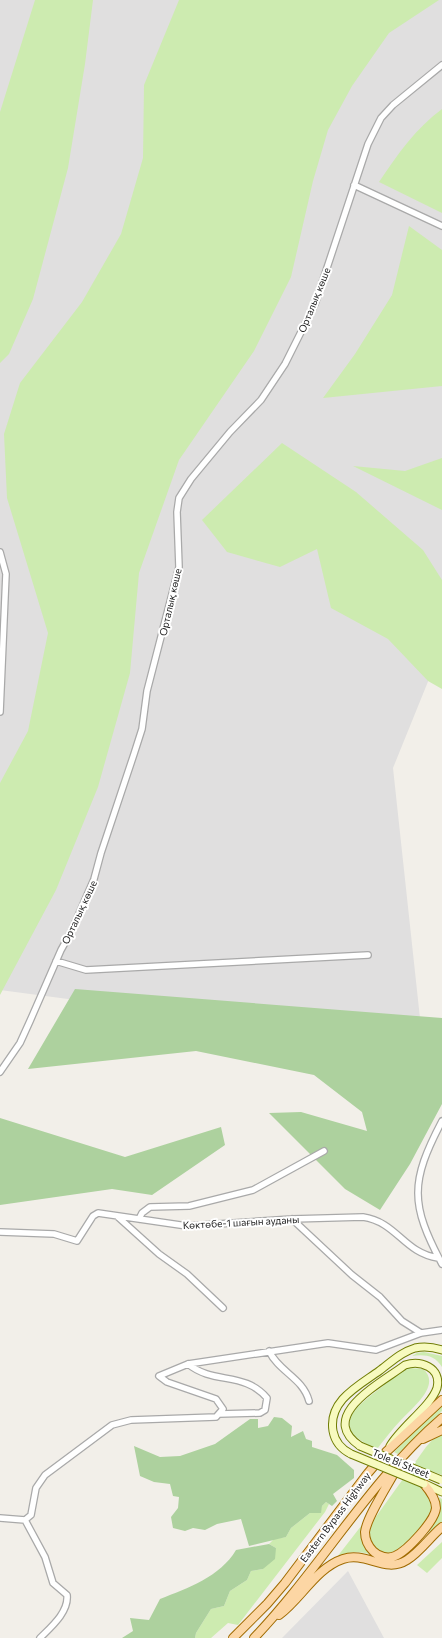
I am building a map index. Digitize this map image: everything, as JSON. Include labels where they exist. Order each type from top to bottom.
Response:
[{"type":"main road","name":"Tole Bi Street","points":[[442,1350],[426,1347],[409,1350],[351,1392],[338,1404],[332,1422],[333,1432],[339,1446],[351,1454],[442,1492]]},
{"type":"main road","name":"Tole Bi Street","points":[[386,1452],[404,1427],[434,1394],[437,1381],[436,1374],[425,1364],[412,1363],[405,1366],[351,1407],[345,1418],[344,1425],[349,1438],[360,1446],[442,1480]]},
{"type":"main road","name":"Eastern Bypass Highway","points":[[233,1638],[285,1583],[368,1473],[386,1452],[442,1400]]},
{"type":"main road","name":"Eastern Bypass Highway","points":[[254,1638],[291,1596],[406,1452],[442,1418]]},
{"type":"main road","points":[[414,1444],[442,1430]]},
{"type":"main road","points":[[406,1452],[368,1523],[366,1539],[374,1552],[380,1556],[388,1558],[396,1556],[403,1551],[430,1522],[436,1508],[435,1500],[424,1484]]},
{"type":"main road","points":[[265,1627],[288,1609],[320,1574],[335,1562],[350,1557],[360,1557],[384,1565],[399,1564],[412,1557],[442,1527]]},
{"type":"street","name":"Орталық көше","points":[[0,1072],[20,1043],[94,879],[101,853],[142,729],[147,691],[178,567],[177,512],[179,498],[191,479],[230,432],[261,400],[285,364],[315,304],[368,144],[381,118],[393,105],[442,65]]},
{"type":"street","points":[[354,185],[442,226]]},
{"type":"street","points":[[0,552],[6,567],[6,588],[0,712]]},
{"type":"street","points":[[56,961],[86,970],[368,955]]},
{"type":"street","points":[[442,1121],[419,1170],[417,1197],[422,1222],[442,1264]]},
{"type":"street","points":[[139,1219],[142,1212],[150,1207],[189,1206],[253,1190],[324,1151]]},
{"type":"street","name":"Көктөбе-1 шағын ауданы","points":[[0,1232],[54,1234],[77,1241],[93,1216],[98,1214],[187,1226],[292,1219],[363,1217],[375,1219],[384,1223],[418,1252],[438,1258]]},
{"type":"street","points":[[117,1216],[159,1254],[187,1274],[223,1308]]},
{"type":"street","points":[[292,1219],[352,1275],[380,1297],[402,1321],[421,1332]]},
{"type":"street","points":[[0,1518],[25,1520],[31,1515],[36,1488],[45,1475],[112,1425],[131,1420],[216,1417],[223,1409],[216,1400],[167,1382],[159,1376],[188,1364],[328,1343],[376,1350],[421,1332],[442,1330]]},
{"type":"street","points":[[268,1351],[273,1360],[292,1379],[302,1385],[306,1391],[309,1401]]},
{"type":"street","points":[[188,1364],[197,1371],[213,1377],[244,1381],[259,1389],[267,1398],[265,1410],[260,1413],[219,1414]]},
{"type":"street","points":[[25,1520],[45,1557],[53,1583],[67,1595],[64,1609],[53,1625],[40,1638]]},
{"type":"shaded area","points":[[0,0],[442,0],[442,647],[393,768],[423,1046],[0,990]]},
{"type":"shaded area","points":[[348,1571],[384,1638],[282,1638]]},
{"type":"green space","points":[[35,0],[93,0],[85,64],[68,168],[33,299],[9,354],[0,363],[0,112]]},
{"type":"green space","points":[[179,0],[439,0],[389,33],[352,86],[328,130],[313,181],[291,277],[254,351],[179,460],[139,573],[130,673],[98,787],[56,890],[0,995],[0,783],[28,731],[48,633],[7,498],[4,434],[20,383],[82,302],[121,234],[143,158],[144,85]]},
{"type":"green space","points":[[442,109],[442,213],[379,182],[415,133]]},
{"type":"green space","points":[[409,226],[442,250],[442,386],[323,398],[355,354],[392,295]]},
{"type":"green space","points":[[282,443],[356,492],[423,550],[442,580],[442,689],[428,681],[388,639],[331,608],[317,549],[280,567],[227,552],[202,520]]},
{"type":"green space","points":[[442,458],[442,510],[353,466],[405,471]]},
{"type":"green space","points":[[75,989],[442,1018],[442,1104],[410,1164],[380,1210],[345,1189],[269,1113],[301,1112],[367,1131],[362,1112],[314,1075],[196,1051],[28,1069]]},
{"type":"green space","points":[[0,1118],[125,1157],[221,1127],[225,1145],[152,1195],[112,1189],[0,1205]]},
{"type":"green space","points":[[424,1352],[442,1356],[442,1367],[436,1360],[429,1356],[412,1356],[417,1353]]},
{"type":"green space","points":[[409,1368],[423,1369],[428,1375],[429,1382],[423,1396],[377,1449],[363,1442],[354,1435],[350,1428],[350,1421],[353,1413],[368,1398],[397,1375]]},
{"type":"green space","points":[[442,1406],[442,1411],[398,1454],[394,1452],[432,1414]]},
{"type":"green space","points":[[274,1417],[282,1418],[292,1426],[291,1437],[303,1431],[306,1439],[312,1441],[312,1447],[337,1455],[354,1470],[354,1478],[333,1494],[337,1501],[332,1506],[326,1502],[322,1506],[321,1513],[310,1513],[291,1528],[286,1537],[249,1546],[241,1519],[217,1524],[205,1530],[193,1528],[185,1531],[173,1528],[171,1517],[178,1508],[179,1497],[173,1496],[170,1484],[154,1482],[140,1476],[134,1446],[160,1457],[180,1456],[215,1444],[250,1419],[258,1419],[258,1428],[268,1426]]},
{"type":"green space","points":[[442,1433],[442,1475],[431,1471],[421,1489],[431,1501],[432,1510],[430,1515],[414,1536],[400,1548],[389,1553],[379,1552],[372,1545],[370,1540],[370,1525],[426,1447],[436,1436]]},
{"type":"green space","points":[[439,1497],[442,1499],[442,1522],[427,1536],[439,1514]]},
{"type":"green space","points":[[326,1502],[329,1504],[325,1512],[238,1625],[228,1623],[211,1638],[195,1638],[196,1633],[211,1609],[224,1606],[230,1591],[247,1580],[251,1571],[263,1569],[276,1548],[269,1544],[274,1539],[286,1537],[291,1528],[310,1513],[320,1513],[322,1506]]},
{"type":"green space","points":[[365,1521],[363,1542],[371,1555],[362,1552],[354,1552],[337,1557]]},
{"type":"green space","points":[[442,1542],[442,1558],[427,1573],[417,1565]]},
{"type":"green space","points":[[269,1544],[276,1548],[275,1559],[263,1569],[251,1571],[247,1580],[230,1591],[224,1606],[211,1609],[196,1633],[195,1638],[122,1638],[133,1631],[130,1618],[149,1620],[160,1599],[192,1586],[212,1574],[221,1568],[236,1550]]},
{"type":"pier","points":[[377,1449],[416,1462],[403,1479],[365,1465]]}]
